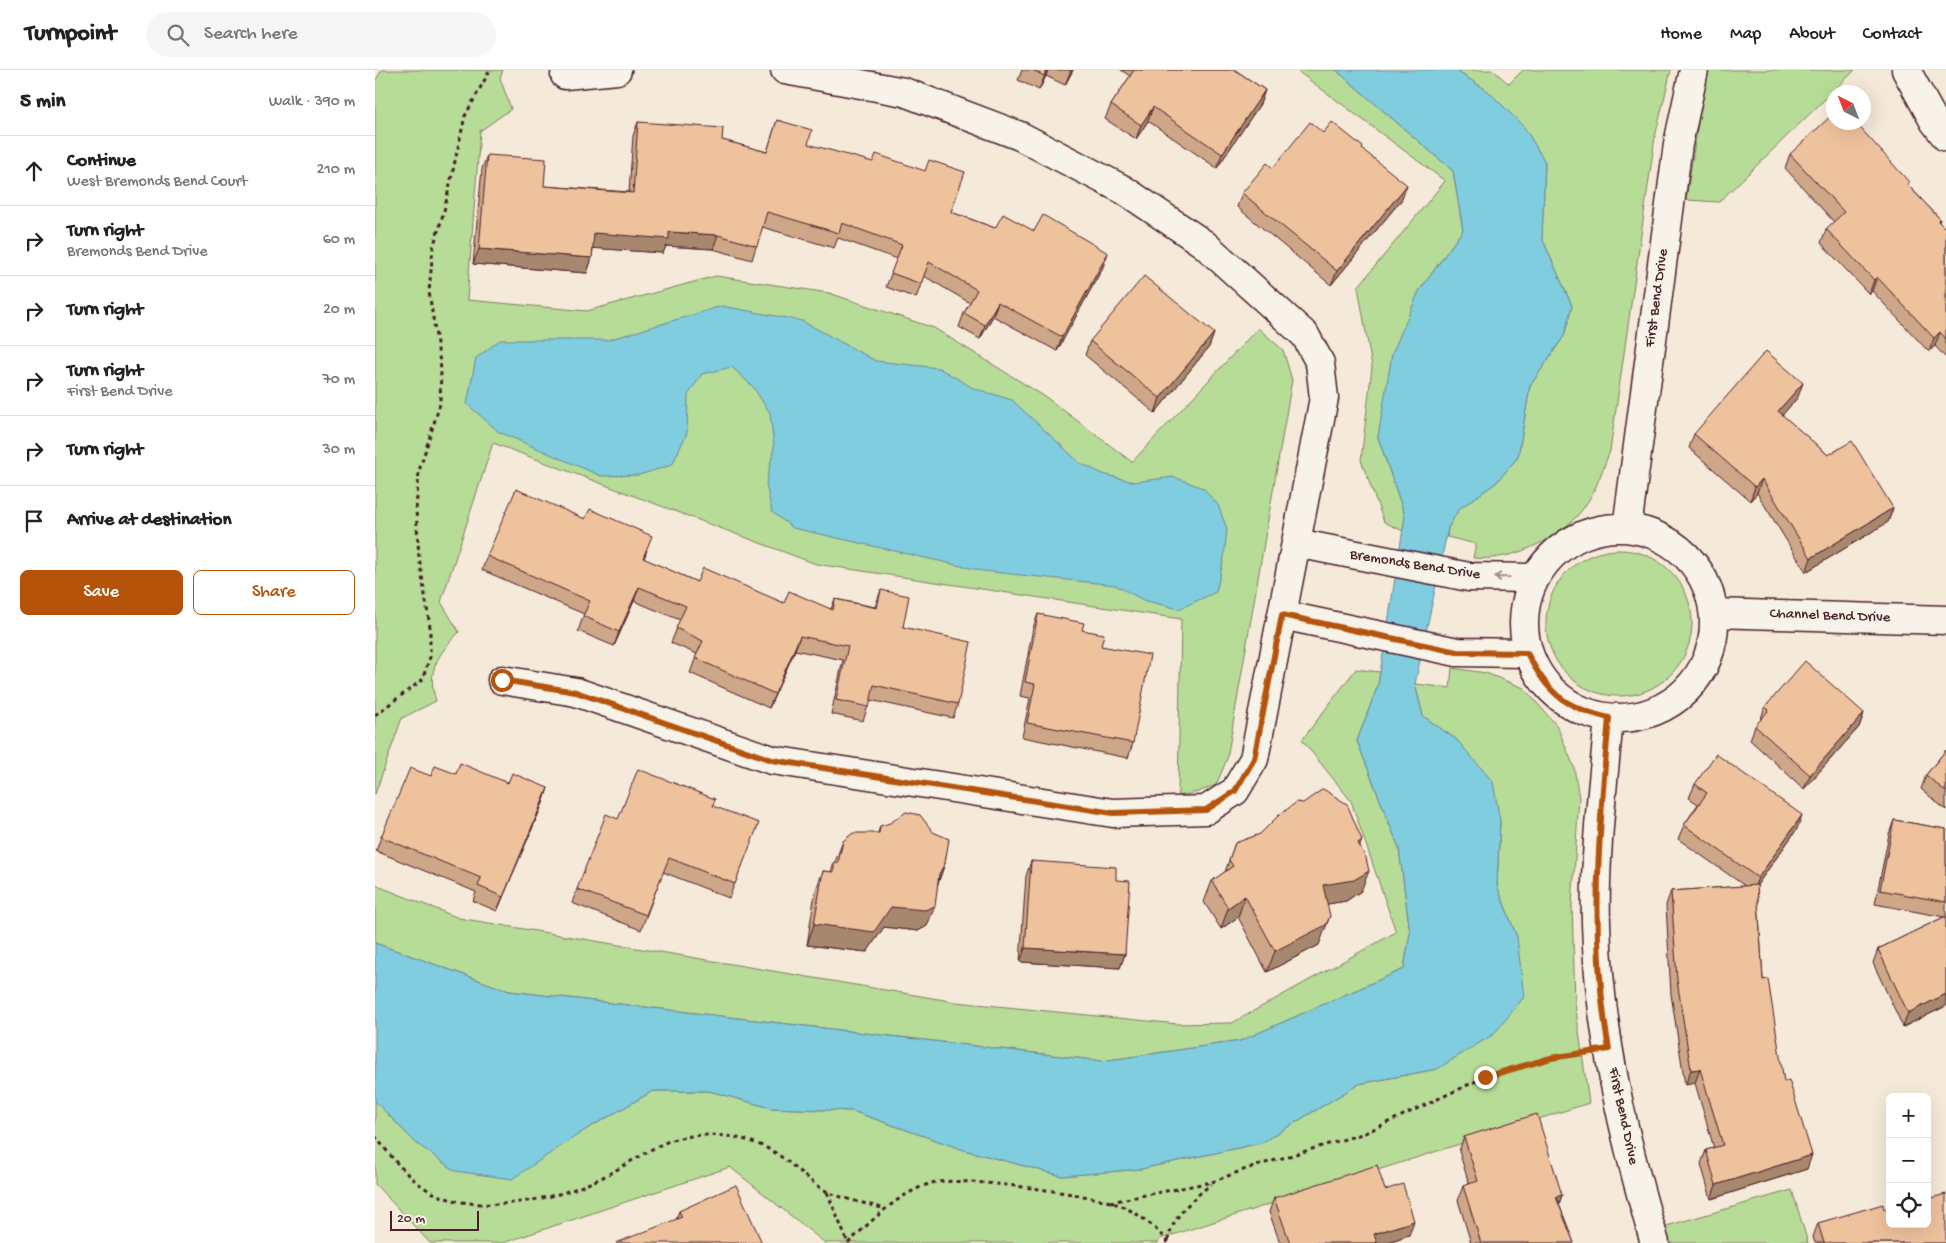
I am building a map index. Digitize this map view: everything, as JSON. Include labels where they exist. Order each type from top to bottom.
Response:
[{"type":"street","points":[[565,75],[617,70]]},
{"type":"street","points":[[502,680],[576,692],[772,760],[1113,813],[1206,810],[1235,791],[1254,759],[1324,398],[1320,363],[1305,335],[1204,244],[1125,190],[1020,136],[904,92],[785,70]]},
{"type":"street","name":"First Bend Drive","points":[[1627,528],[1678,144],[1694,70]]},
{"type":"street","points":[[1906,70],[1934,121],[1946,137]]},
{"type":"street","points":[[1627,528],[1644,530],[1661,536],[1692,561],[1703,577],[1711,596],[1714,630],[1711,650],[1703,668],[1693,683],[1664,707],[1628,718],[1609,718],[1583,712],[1559,698],[1540,677],[1527,653],[1523,628],[1526,602],[1535,578],[1551,556],[1573,539],[1599,529],[1627,528]]},
{"type":"street","name":"Bremonds Bend Drive","points":[[1296,543],[1469,577],[1535,578]]},
{"type":"street","name":"Channel Bend Drive","points":[[1714,613],[1946,620]]},
{"type":"street","points":[[1282,615],[1457,652],[1527,653]]},
{"type":"street","name":"First Bend Drive","points":[[1609,718],[1598,842],[1596,923],[1609,1049],[1630,1157],[1655,1243]]},
{"type":"path","points":[[375,715],[422,680],[430,657],[430,626],[419,557],[416,510],[419,471],[440,404],[441,369],[429,292],[433,248],[444,211],[465,116],[490,70]]},
{"type":"path","points":[[1111,1202],[1212,1182],[1246,1169],[1365,1132],[1485,1077],[1551,1058],[1609,1049]]},
{"type":"path","points":[[375,1136],[395,1162],[426,1189],[443,1198],[497,1204],[535,1200],[593,1182],[669,1141],[681,1137],[703,1136],[731,1137],[755,1142],[776,1153],[827,1192],[885,1209]]},
{"type":"path","points":[[827,1192],[848,1243],[885,1209],[919,1188],[944,1181],[1009,1186],[1111,1202],[1145,1220],[1168,1242]]},
{"type":"path","points":[[1168,1242],[1169,1230],[1176,1219],[1190,1202],[1212,1182]]},
{"type":"green space","points":[[382,70],[503,70],[500,78],[511,109],[480,131],[467,300],[587,311],[716,276],[829,293],[934,328],[1047,398],[1132,462],[1258,328],[1283,350],[1292,380],[1227,759],[1216,785],[1198,792],[1178,796],[1181,619],[816,564],[493,443],[441,602],[459,632],[445,648],[433,672],[433,690],[436,701],[402,718],[375,794],[375,81]]},
{"type":"green space","points":[[1296,70],[1336,70],[1453,171],[1463,230],[1419,291],[1378,437],[1405,516],[1403,531],[1384,522],[1361,460],[1372,367],[1358,287],[1445,181]]},
{"type":"green space","points":[[1455,70],[1493,70],[1509,84],[1523,70],[1671,70],[1655,137],[1610,451],[1597,485],[1577,516],[1556,534],[1543,542],[1501,557],[1473,558],[1476,544],[1447,537],[1448,528],[1459,509],[1496,483],[1518,457],[1530,386],[1564,336],[1572,306],[1542,238],[1545,162],[1524,127],[1488,91]]},
{"type":"green space","points":[[1709,70],[1855,70],[1840,85],[1826,85],[1826,98],[1719,202],[1686,200],[1703,91]]},
{"type":"green space","points":[[1619,550],[1647,556],[1659,562],[1670,572],[1680,583],[1686,595],[1692,623],[1686,651],[1680,663],[1670,674],[1659,684],[1647,690],[1619,696],[1591,690],[1579,684],[1568,674],[1558,663],[1552,651],[1546,623],[1552,595],[1558,583],[1568,572],[1579,562],[1591,556]]},
{"type":"green space","points":[[1452,668],[1486,673],[1524,688],[1557,726],[1574,767],[1579,798],[1572,905],[1575,1003],[1589,1103],[1160,1239],[1158,1243],[825,1243],[730,1167],[503,1243],[430,1243],[375,1184],[375,1101],[416,1143],[585,1130],[653,1091],[709,1091],[771,1108],[852,1111],[964,1150],[1062,1176],[1141,1169],[1261,1143],[1359,1084],[1437,1069],[1517,937],[1497,886],[1500,821],[1457,740],[1423,716],[1415,684],[1450,688]]},
{"type":"green space","points":[[1356,669],[1380,672],[1378,685],[1357,741],[1399,848],[1410,933],[1404,969],[1240,1041],[1102,1061],[509,991],[375,943],[375,885],[459,918],[956,1002],[1178,1024],[1232,1023],[1396,932],[1351,801],[1302,740]]},
{"type":"green space","points":[[1792,1190],[1808,1243],[1668,1243],[1663,1227]]},
{"type":"water","points":[[1336,70],[1455,70],[1488,91],[1524,127],[1545,162],[1542,238],[1572,306],[1564,336],[1530,386],[1518,457],[1496,483],[1459,509],[1448,528],[1415,684],[1423,716],[1457,740],[1493,782],[1500,821],[1497,886],[1517,937],[1524,997],[1494,1034],[1437,1069],[1359,1084],[1261,1143],[1141,1169],[1062,1176],[964,1150],[852,1111],[771,1108],[709,1091],[653,1091],[585,1130],[512,1179],[455,1171],[416,1143],[375,1101],[375,943],[509,991],[1102,1061],[1240,1041],[1404,969],[1410,933],[1399,848],[1357,741],[1378,685],[1405,516],[1378,437],[1392,354],[1419,291],[1463,230],[1453,171]]},
{"type":"water","points":[[722,306],[802,321],[876,361],[939,368],[973,388],[1012,400],[1080,463],[1103,474],[1134,482],[1174,477],[1203,488],[1218,505],[1227,529],[1224,558],[1216,592],[1179,609],[1143,600],[1115,585],[983,571],[793,528],[772,512],[766,484],[774,447],[770,413],[753,387],[732,367],[702,374],[688,395],[687,433],[672,465],[639,475],[601,476],[499,432],[467,404],[476,358],[500,340],[608,340]]},
{"type":"building","points":[[1033,70],[1047,70],[1044,76]]},
{"type":"building","points":[[1134,70],[1235,70],[1265,90],[1222,154],[1153,107],[1141,125],[1111,105]]},
{"type":"building","points":[[777,120],[812,130],[808,144],[873,162],[876,154],[925,171],[929,160],[965,172],[951,212],[995,228],[1003,214],[1034,231],[1043,215],[1108,253],[1062,337],[998,302],[985,325],[964,313],[977,290],[929,262],[921,284],[891,273],[902,245],[842,223],[839,233],[767,212],[757,246],[718,235],[669,232],[669,239],[594,233],[592,258],[479,249],[487,155],[546,159],[544,186],[633,193],[638,122],[723,128],[722,140],[767,152]]},
{"type":"building","points":[[1826,121],[1826,130],[1862,130],[1909,182],[1907,184],[1940,219],[1938,221],[1946,229],[1946,339],[1940,332],[1934,338],[1877,277],[1874,280],[1826,229],[1844,212],[1790,154]]},
{"type":"building","points":[[1310,122],[1323,133],[1332,122],[1407,185],[1337,271],[1242,193],[1267,163],[1273,168]]},
{"type":"building","points":[[1144,276],[1214,333],[1160,398],[1090,341]]},
{"type":"building","points":[[1766,351],[1803,383],[1778,411],[1828,455],[1852,441],[1893,508],[1811,558],[1762,479],[1755,487],[1694,434]]},
{"type":"building","points":[[516,489],[585,519],[590,509],[652,536],[643,558],[697,582],[703,568],[784,603],[789,591],[833,610],[835,599],[877,608],[881,590],[909,596],[903,627],[971,642],[958,704],[874,685],[869,707],[836,700],[848,646],[800,636],[775,694],[695,658],[703,641],[676,628],[686,606],[639,587],[619,632],[583,616],[590,601],[487,556]]},
{"type":"building","points":[[1038,614],[1084,623],[1082,630],[1104,634],[1101,646],[1150,655],[1133,743],[1027,723],[1035,684],[1025,682]]},
{"type":"building","points":[[1805,661],[1864,713],[1810,775],[1755,726],[1769,710],[1765,707]]},
{"type":"building","points":[[1946,750],[1946,792],[1926,775]]},
{"type":"building","points":[[1716,754],[1802,815],[1758,878],[1684,825],[1707,793],[1695,784]]},
{"type":"building","points":[[460,763],[508,783],[512,773],[548,788],[503,897],[478,886],[481,878],[381,837],[410,768],[431,776],[435,766],[456,774]]},
{"type":"building","points":[[638,769],[715,799],[713,806],[759,823],[735,884],[669,858],[646,915],[577,889],[606,814],[618,819]]},
{"type":"building","points":[[1323,789],[1347,804],[1362,840],[1358,843],[1366,858],[1369,871],[1354,880],[1323,885],[1330,916],[1326,925],[1275,951],[1245,896],[1228,908],[1212,881],[1233,866],[1229,860],[1235,843],[1260,834],[1278,816],[1297,802],[1303,803]]},
{"type":"building","points":[[906,812],[920,815],[933,832],[949,839],[945,863],[939,874],[935,906],[925,910],[891,907],[874,932],[814,924],[823,871],[834,872],[834,862],[838,863],[843,841],[853,833],[879,833],[880,826],[890,823]]},
{"type":"building","points":[[1894,820],[1946,829],[1946,902],[1880,890]]},
{"type":"building","points":[[1031,861],[1116,867],[1116,880],[1130,881],[1125,954],[1025,948]]},
{"type":"building","points":[[1757,885],[1763,980],[1768,979],[1784,1082],[1789,1080],[1812,1155],[1716,1185],[1706,1150],[1723,1145],[1700,1069],[1691,1070],[1677,980],[1671,891]]},
{"type":"building","points":[[1946,916],[1946,994],[1908,1013],[1878,949]]},
{"type":"building","points":[[1537,1114],[1562,1195],[1556,1197],[1574,1243],[1481,1243],[1463,1186],[1478,1181],[1464,1137]]},
{"type":"building","points":[[1377,1165],[1385,1190],[1403,1184],[1414,1221],[1374,1234],[1377,1243],[1290,1243],[1274,1198]]},
{"type":"building","points":[[736,1185],[762,1243],[616,1243],[682,1217],[679,1211]]},
{"type":"building","points":[[1946,1194],[1946,1243],[1824,1243],[1818,1223],[1883,1204],[1884,1209],[1886,1209],[1886,1228],[1931,1228],[1931,1198]]},
{"type":"route","points":[[502,680],[576,692],[772,760],[1113,813],[1206,810],[1235,791],[1254,759],[1282,615],[1457,652],[1527,653],[1540,677],[1559,698],[1583,712],[1609,718],[1598,842],[1596,923],[1609,1049],[1551,1058],[1485,1077]]}]
